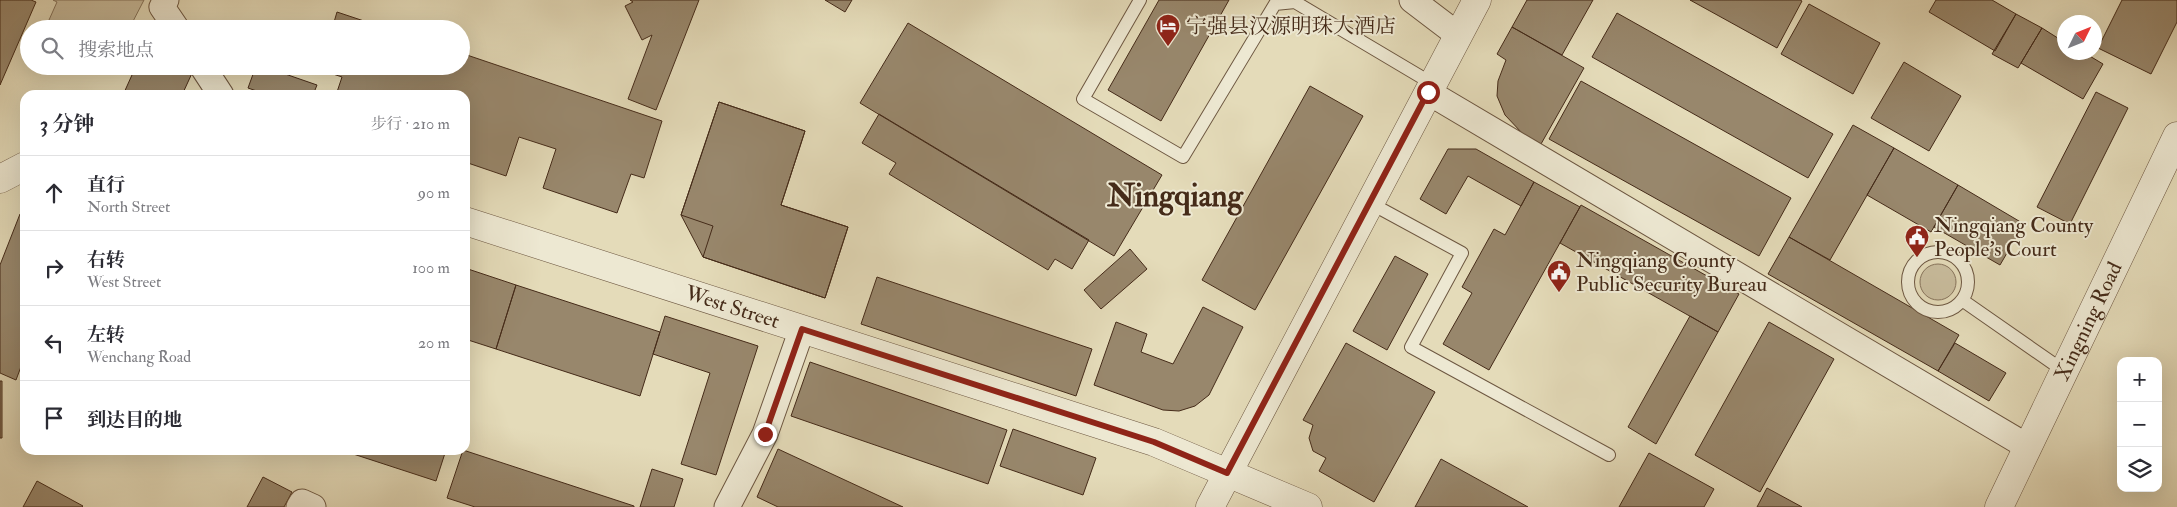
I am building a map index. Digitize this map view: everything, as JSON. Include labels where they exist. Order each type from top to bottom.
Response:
[{"type":"street","points":[[1412,0],[1458,35]]},
{"type":"street","points":[[1210,507],[1476,0]]},
{"type":"street","points":[[164,4],[172,20]]},
{"type":"street","points":[[208,75],[218,90]]},
{"type":"street","points":[[1430,88],[2028,447]]},
{"type":"street","name":"Xingning Road","points":[[1999,507],[2177,136]]},
{"type":"street","points":[[0,180],[20,169]]},
{"type":"street","name":"West Street","points":[[470,223],[1154,442],[1308,507]]},
{"type":"street","points":[[727,507],[765,434],[802,329]]},
{"type":"street","points":[[299,507],[302,502],[313,507]]},
{"type":"lane","points":[[1140,0],[1082,98],[1184,157],[1275,4],[1295,2],[1430,88]]},
{"type":"lane","points":[[1370,203],[1462,253],[1411,347],[1609,455]]},
{"type":"lane","points":[[1943,252],[1956,258],[1965,268],[1968,279],[1967,290],[1962,300],[1952,309],[1938,312],[1924,310],[1913,300],[1908,287],[1909,273],[1916,261],[1928,253],[1943,252]]},
{"type":"lane","points":[[1962,300],[2064,371]]},
{"type":"shaded area","points":[[53,0],[144,0],[134,20],[49,20],[57,2]]},
{"type":"shaded area","points":[[1938,264],[1945,265],[1951,269],[1955,275],[1955,289],[1951,295],[1945,299],[1938,300],[1931,299],[1925,295],[1921,289],[1920,282],[1921,275],[1925,269],[1931,265]]},
{"type":"building","points":[[0,0],[31,0],[36,2],[28,20],[20,20],[20,39],[0,85]]},
{"type":"building","points":[[630,0],[699,0],[656,110],[628,99],[652,35],[642,40],[625,6],[633,2]]},
{"type":"building","points":[[825,0],[852,0],[845,12]]},
{"type":"building","points":[[1159,0],[1229,0],[1161,121],[1108,90]]},
{"type":"building","points":[[1527,0],[1593,0],[1562,55],[1512,27]]},
{"type":"building","points":[[1690,0],[1800,0],[1802,1],[1777,48]]},
{"type":"building","points":[[1936,0],[1992,0],[2016,14],[1995,51],[1929,12]]},
{"type":"building","points":[[2122,0],[2177,0],[2177,22],[2151,74],[2102,50],[2102,40]]},
{"type":"building","points":[[1809,4],[1880,43],[1853,94],[1781,54]]},
{"type":"building","points":[[337,12],[361,20],[335,20]]},
{"type":"building","points":[[1617,13],[1833,134],[1808,178],[1592,57]]},
{"type":"building","points":[[2016,14],[2042,28],[2018,68],[1992,54]]},
{"type":"building","points":[[908,23],[1162,175],[1114,256],[860,103]]},
{"type":"building","points":[[1512,27],[1584,68],[1541,144],[1522,133],[1505,115],[1497,96],[1498,81],[1506,60],[1497,54]]},
{"type":"building","points":[[2042,28],[2057,38],[2057,60],[2096,60],[2103,64],[2083,99],[2021,63]]},
{"type":"building","points":[[470,56],[662,121],[644,178],[631,174],[617,213],[543,188],[556,149],[519,137],[506,176],[470,164],[470,90],[338,90],[342,77],[336,75],[470,75]]},
{"type":"building","points":[[1904,62],[1961,96],[1929,151],[1871,118]]},
{"type":"building","points":[[132,75],[191,75],[184,90],[125,90]]},
{"type":"building","points":[[253,75],[288,75],[317,85],[315,90],[254,90],[248,88]]},
{"type":"building","points":[[1581,81],[1791,198],[1759,256],[1549,139]]},
{"type":"building","points":[[1310,86],[1363,116],[1255,310],[1202,280]]},
{"type":"building","points":[[2096,92],[2128,108],[2070,224],[2037,207]]},
{"type":"building","points":[[719,102],[805,131],[781,205],[848,227],[825,298],[703,257],[681,215]]},
{"type":"building","points":[[719,102],[805,131],[781,205],[848,227],[825,298],[703,257],[713,226],[681,215]]},
{"type":"building","points":[[879,114],[1089,240],[1072,269],[1055,259],[1048,270],[889,174],[896,163],[862,143]]},
{"type":"building","points":[[1853,125],[1894,148],[1830,260],[1789,237]]},
{"type":"building","points":[[1894,148],[1958,185],[1931,232],[1867,195]]},
{"type":"building","points":[[1448,149],[1476,149],[1534,182],[1521,206],[1468,176],[1446,214],[1420,199]]},
{"type":"building","points":[[1534,182],[1580,207],[1489,370],[1443,344],[1472,293],[1462,287],[1494,229],[1505,235]]},
{"type":"building","points":[[1958,185],[2024,224],[2000,265],[1934,227]]},
{"type":"building","points":[[1581,205],[1739,294],[1718,332],[1560,243]]},
{"type":"building","points":[[20,214],[20,369],[16,380],[0,373],[0,265]]},
{"type":"building","points":[[1789,237],[1959,335],[1938,371],[1768,274]]},
{"type":"building","points":[[1130,249],[1147,269],[1101,309],[1084,290]]},
{"type":"building","points":[[1395,256],[1428,274],[1387,350],[1353,331]]},
{"type":"building","points":[[470,270],[516,285],[496,349],[470,341]]},
{"type":"building","points":[[877,277],[1092,349],[1076,396],[861,324]]},
{"type":"building","points":[[516,285],[660,332],[640,396],[496,349]]},
{"type":"building","points":[[1203,307],[1243,327],[1209,395],[1195,406],[1179,411],[1163,410],[1094,385],[1116,322],[1147,334],[1141,352],[1173,364]]},
{"type":"building","points":[[665,316],[758,346],[716,475],[681,464],[710,373],[653,354]]},
{"type":"building","points":[[1690,316],[1718,332],[1656,444],[1628,427]]},
{"type":"building","points":[[1769,322],[1834,359],[1760,492],[1695,455]]},
{"type":"building","points":[[1346,343],[1435,392],[1374,502],[1319,471],[1326,458],[1313,451],[1309,438],[1313,425],[1303,420]]},
{"type":"building","points":[[1955,343],[2006,373],[1989,401],[1938,371]]},
{"type":"building","points":[[810,362],[1007,430],[988,484],[791,416]]},
{"type":"building","points":[[0,381],[2,381],[2,438],[0,438]]},
{"type":"building","points":[[1013,429],[1096,458],[1083,495],[1000,466]]},
{"type":"building","points":[[778,449],[903,507],[778,507],[757,497]]},
{"type":"building","points":[[470,452],[634,507],[475,507],[447,498],[461,455],[470,455]]},
{"type":"building","points":[[1649,453],[1714,489],[1704,507],[1619,507]]},
{"type":"building","points":[[356,455],[444,455],[436,481]]},
{"type":"building","points":[[1441,459],[1528,507],[1415,507]]},
{"type":"building","points":[[652,469],[683,479],[674,507],[640,507]]},
{"type":"building","points":[[263,477],[292,492],[284,507],[247,507]]},
{"type":"building","points":[[37,481],[83,506],[23,507]]},
{"type":"building","points":[[1767,488],[1802,507],[1757,507]]},
{"type":"place","name":"宁强县汉源明珠大酒店","points":[[1168,47]]},
{"type":"place","name":"Ningqiang County People's Court","points":[[1917,258]]},
{"type":"place","name":"Ningqiang County Public Security Bureau","points":[[1559,293]]},
{"type":"district","name":"Ningqiang","points":[[1175,195]]},
{"type":"route","points":[[765,434],[802,329],[1154,442],[1227,473],[1428,92]]}]
